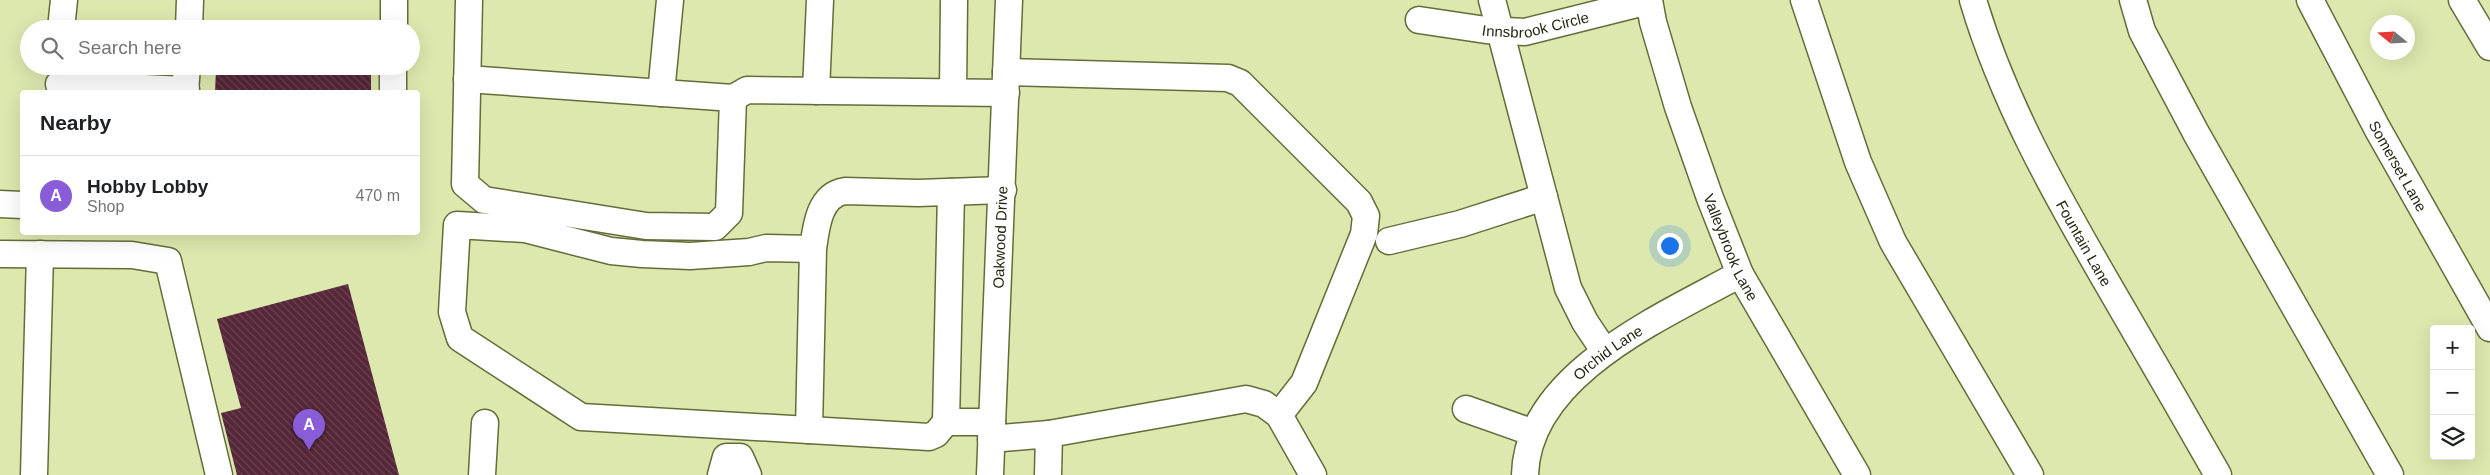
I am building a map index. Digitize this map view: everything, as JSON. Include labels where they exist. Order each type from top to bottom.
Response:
[{"type":"street","points":[[62,20],[64,0]]},
{"type":"street","points":[[189,20],[190,0]]},
{"type":"street","points":[[394,0],[394,20]]},
{"type":"street","points":[[469,0],[465,184],[484,200],[646,226],[715,227],[729,213],[733,98]]},
{"type":"street","points":[[661,93],[670,0]]},
{"type":"street","points":[[816,91],[820,0]]},
{"type":"street","points":[[953,92],[954,0]]},
{"type":"street","name":"Oakwood Drive","points":[[990,475],[1003,190],[1009,0]]},
{"type":"street","points":[[1492,0],[1568,288],[1585,322],[1605,352]]},
{"type":"street","name":"Innsbrook Circle","points":[[1419,20],[1499,31],[1525,32],[1649,0]]},
{"type":"street","name":"Valleybrook Lane","points":[[1649,0],[1678,107],[1710,198],[1740,274],[1857,475]]},
{"type":"street","points":[[1804,0],[1858,162],[1893,242],[2030,475]]},
{"type":"street","name":"Fountain Lane","points":[[1973,0],[1994,62],[2028,140],[2078,232],[2218,475]]},
{"type":"street","points":[[2133,0],[2142,31],[2196,133],[2390,475]]},
{"type":"street","name":"Somerset Lane","points":[[2310,0],[2377,128],[2490,328]]},
{"type":"street","points":[[2462,0],[2490,47]]},
{"type":"street","points":[[393,75],[393,90]]},
{"type":"street","points":[[468,79],[733,98],[747,90],[953,92],[1006,83],[1228,78],[1240,83],[1359,202],[1366,216],[1364,234],[1304,383],[1279,415]]},
{"type":"street","points":[[59,81],[186,83]]},
{"type":"street","points":[[809,430],[813,249],[816,228],[828,198],[835,193],[845,191],[951,192],[1003,190]]},
{"type":"street","points":[[813,249],[766,248],[749,252],[690,256],[642,254],[611,251],[525,229],[457,225],[452,312],[460,338],[581,417],[929,437],[936,434],[946,422],[951,192]]},
{"type":"street","points":[[1389,241],[1460,224],[1544,197]]},
{"type":"street","points":[[0,204],[20,205]]},
{"type":"street","points":[[0,254],[132,254],[168,261],[220,475]]},
{"type":"street","points":[[34,475],[40,254]]},
{"type":"street","name":"Orchid Lane","points":[[1525,475],[1530,443],[1539,419],[1554,397],[1574,376],[1605,352],[1740,274]]},
{"type":"street","points":[[946,422],[992,431],[1049,434],[1246,399],[1264,404],[1279,415],[1313,475]]},
{"type":"street","points":[[1466,409],[1534,433]]},
{"type":"street","points":[[482,475],[485,423]]},
{"type":"street","points":[[1048,475],[1049,434]]},
{"type":"street","points":[[721,475],[726,458],[740,457],[748,475]]},
{"type":"building","points":[[216,75],[371,75],[371,90],[215,90]]},
{"type":"building","points":[[348,284],[399,475],[237,475],[221,413],[241,408],[217,319]]},
{"type":"place","name":"Hobby Lobby","points":[[309,450]]}]
